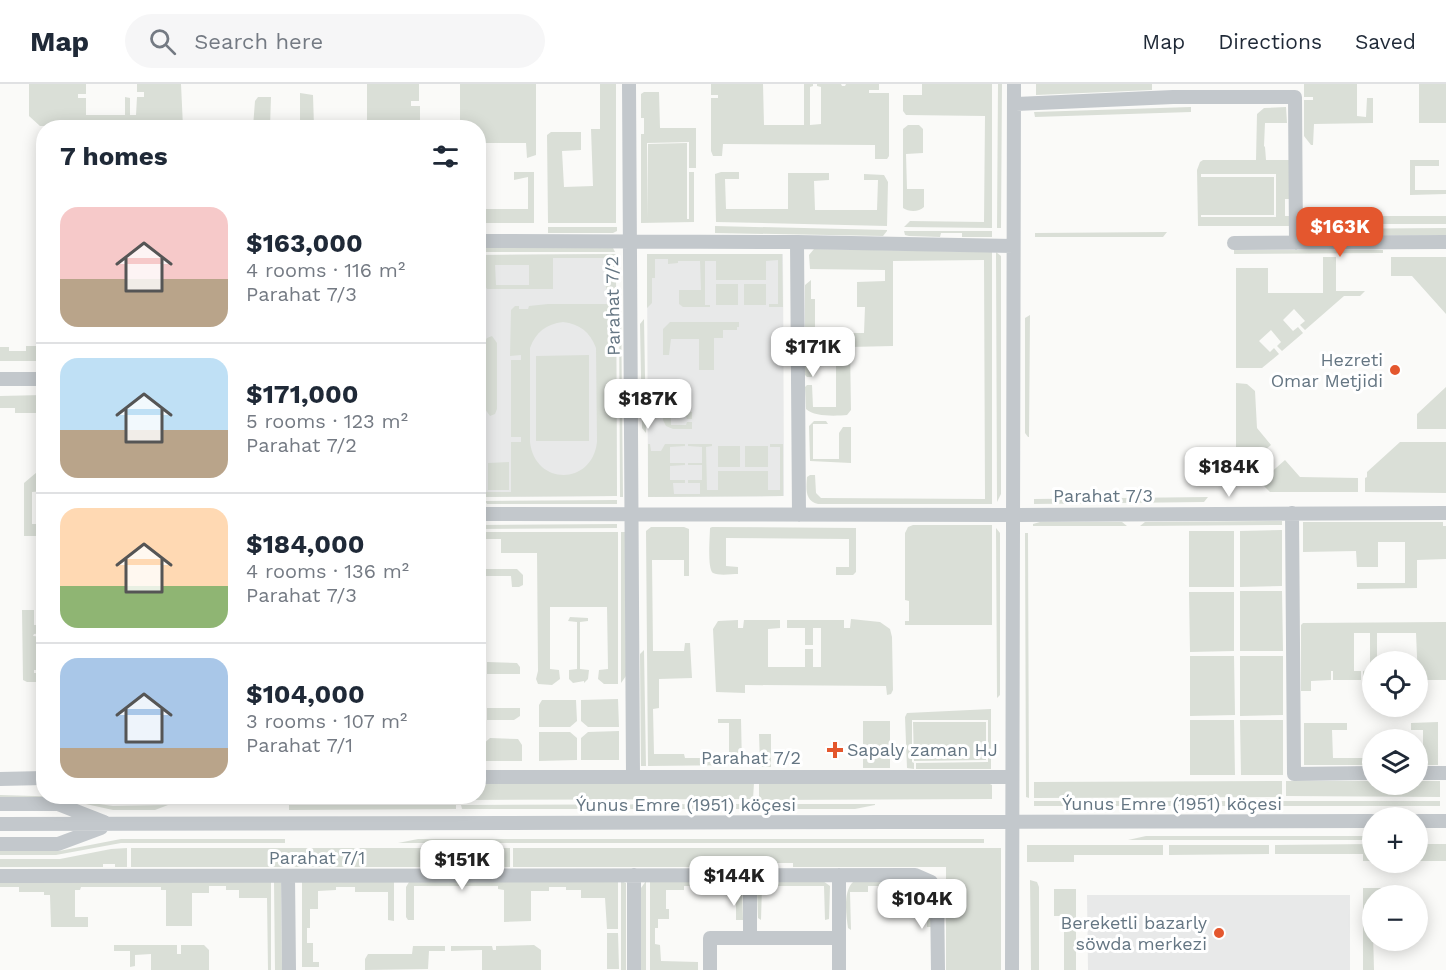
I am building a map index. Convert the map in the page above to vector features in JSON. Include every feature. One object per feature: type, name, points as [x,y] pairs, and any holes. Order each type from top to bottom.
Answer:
[{"type":"street","name":"Parahat 7/2","points":[[629,84],[633,776]]},
{"type":"street","points":[[1012,970],[1014,84]]},
{"type":"street","points":[[1014,104],[1173,91],[1295,97],[1296,243]]},
{"type":"street","name":"Parahat 7/2","points":[[486,241],[797,242],[1013,246]]},
{"type":"street","points":[[797,242],[799,515]]},
{"type":"street","points":[[1234,243],[1446,242]]},
{"type":"street","points":[[0,379],[36,379]]},
{"type":"street","points":[[1292,513],[1294,774],[1362,773]]},
{"type":"street","name":"Parahat 7/3","points":[[1013,514],[1446,513]]},
{"type":"street","points":[[486,514],[1013,514]]},
{"type":"street","points":[[1428,773],[1446,773]]},
{"type":"street","name":"Parahat 7/2","points":[[486,777],[1012,777]]},
{"type":"street","points":[[0,778],[36,778]]},
{"type":"street","points":[[0,804],[58,804],[112,825]]},
{"type":"street","points":[[1428,821],[1446,821]]},
{"type":"street","name":"Ýunus Emre (1951) köçesi","points":[[0,824],[1362,822]]},
{"type":"street","points":[[0,844],[58,844],[112,825]]},
{"type":"street","name":"Parahat 7/1","points":[[0,876],[910,874],[931,882],[936,890],[938,970]]},
{"type":"street","points":[[634,875],[634,970]]},
{"type":"street","points":[[750,875],[750,938]]},
{"type":"street","points":[[839,875],[839,970]]},
{"type":"street","points":[[288,876],[289,970]]},
{"type":"street","points":[[710,970],[710,938],[839,938]]},
{"type":"shaded area","points":[[29,84],[86,84],[86,94],[78,94],[78,98],[86,98],[86,115],[125,115],[125,97],[130,98],[130,115],[136,115],[137,97],[144,97],[144,92],[137,92],[137,84],[181,84],[183,120],[36,120],[36,122],[29,116]]},
{"type":"shaded area","points":[[367,84],[419,84],[419,101],[411,101],[411,106],[420,106],[420,120],[367,120]]},
{"type":"shaded area","points":[[460,84],[536,84],[536,155],[527,158],[526,143],[486,143],[486,120],[460,120]]},
{"type":"shaded area","points":[[600,84],[616,84],[616,223],[548,223],[547,135],[551,132],[581,132],[581,150],[562,151],[564,187],[593,186],[591,129],[600,129]]},
{"type":"shaded area","points":[[711,84],[763,84],[764,125],[804,125],[804,84],[813,84],[810,87],[810,125],[821,124],[821,87],[817,84],[845,86],[846,84],[879,84],[879,90],[869,90],[869,93],[889,93],[889,156],[887,159],[875,159],[875,145],[723,144],[722,156],[713,156],[711,151],[711,98],[718,98],[718,95],[711,95]]},
{"type":"shaded area","points":[[922,84],[992,84],[992,228],[904,227],[910,221],[984,222],[985,116],[906,115],[903,111],[903,95],[922,95]]},
{"type":"shaded area","points":[[998,84],[1002,84],[1001,228],[997,228]]},
{"type":"shaded area","points":[[1036,84],[1152,84],[1152,90],[1036,95]]},
{"type":"shaded area","points":[[1304,84],[1357,84],[1357,116],[1366,117],[1367,98],[1373,98],[1373,123],[1314,124],[1313,145],[1311,145],[1304,136],[1304,100],[1313,100],[1313,97],[1304,97]]},
{"type":"shaded area","points":[[1419,84],[1446,84],[1446,123],[1419,123]]},
{"type":"shaded area","points":[[659,92],[660,128],[696,128],[696,168],[689,168],[689,142],[647,143],[647,219],[648,144],[687,143],[687,219],[689,219],[689,172],[694,172],[694,222],[641,223],[641,134],[644,134],[644,118],[641,118],[641,94]]},
{"type":"shaded area","points":[[300,93],[313,95],[314,120],[300,120]]},
{"type":"shaded area","points":[[258,97],[271,97],[270,120],[254,120],[255,101]]},
{"type":"shaded area","points":[[1191,107],[1191,112],[1035,117],[1034,112]]},
{"type":"shaded area","points":[[1286,107],[1287,123],[1265,123],[1264,146],[1266,160],[1289,160],[1289,199],[1285,199],[1285,216],[1289,216],[1289,226],[1198,226],[1197,170],[1200,162],[1203,160],[1256,160],[1257,114],[1264,108]],"holes":[[[1201,174],[1276,174],[1276,217],[1201,217],[1201,215],[1274,215],[1274,177],[1201,177]]]},
{"type":"shaded area","points":[[908,125],[919,125],[923,129],[923,153],[906,154],[907,189],[924,189],[924,207],[914,211],[903,208],[903,129]]},
{"type":"shaded area","points":[[1410,160],[1439,160],[1439,166],[1415,166],[1415,190],[1446,190],[1446,194],[1410,195]]},
{"type":"shaded area","points":[[514,172],[534,172],[534,223],[486,223],[486,209],[528,209],[528,177],[514,180]]},
{"type":"shaded area","points":[[739,172],[739,179],[725,179],[726,209],[788,209],[788,173],[829,173],[829,180],[814,181],[815,210],[877,210],[878,180],[864,180],[864,174],[884,175],[888,182],[887,226],[716,222],[715,174]]},
{"type":"shaded area","points":[[1367,216],[1446,216],[1446,224],[1367,224]]},
{"type":"shaded area","points":[[715,226],[887,231],[883,236],[715,233]]},
{"type":"shaded area","points":[[548,227],[617,227],[617,231],[613,233],[548,233]]},
{"type":"shaded area","points":[[1446,228],[1446,235],[1320,236],[1307,229]]},
{"type":"shaded area","points":[[904,231],[992,231],[992,237],[962,237],[962,233],[941,233],[940,237],[909,236],[905,235]]},
{"type":"shaded area","points":[[1167,232],[1163,237],[1035,237],[1035,233]]},
{"type":"shaded area","points":[[486,248],[613,248],[615,252],[486,252]]},
{"type":"shaded area","points":[[814,249],[992,252],[992,504],[818,504],[811,500],[807,490],[807,477],[810,475],[815,475],[816,493],[821,498],[985,499],[984,260],[893,261],[893,346],[850,347],[851,410],[847,415],[825,415],[806,409],[805,387],[812,385],[813,407],[836,407],[836,345],[812,345],[812,377],[807,377],[805,375],[805,285],[811,280],[811,299],[815,299],[815,333],[864,333],[865,307],[857,307],[857,282],[885,281],[885,270],[810,269],[809,255]]},
{"type":"shaded area","points":[[1234,250],[1383,250],[1383,253],[1234,254]]},
{"type":"shaded area","points":[[996,252],[1001,256],[1001,494],[997,502]]},
{"type":"shaded area","points":[[616,254],[617,496],[486,497],[486,255]]},
{"type":"shaded area","points":[[616,254],[616,289],[606,289],[605,258],[553,258],[553,289],[487,289],[486,255]],"holes":[[[495,265],[529,265],[529,285],[496,285]]]},
{"type":"shaded area","points":[[647,254],[783,254],[784,496],[648,497]]},
{"type":"shaded area","points":[[647,254],[782,254],[783,307],[769,307],[769,304],[778,304],[778,260],[766,261],[766,280],[716,280],[716,261],[705,261],[705,305],[710,305],[710,307],[683,307],[679,304],[679,290],[701,290],[700,261],[678,261],[678,263],[668,264],[668,259],[655,259],[652,303],[647,308]]},
{"type":"shaded area","points":[[1323,257],[1336,257],[1336,291],[1365,291],[1360,296],[1344,296],[1305,330],[1300,325],[1305,321],[1294,309],[1283,320],[1293,331],[1298,327],[1303,333],[1282,351],[1277,346],[1281,342],[1271,330],[1259,341],[1270,352],[1274,348],[1279,354],[1262,368],[1236,368],[1236,268],[1268,268],[1268,293],[1323,293]]},
{"type":"shaded area","points":[[1391,257],[1446,257],[1446,314],[1412,276],[1391,276]]},
{"type":"shaded area","points":[[716,284],[738,284],[738,305],[716,305]]},
{"type":"shaded area","points":[[744,284],[766,284],[766,305],[744,305]]},
{"type":"shaded area","points":[[619,303],[621,306],[623,497],[620,497]]},
{"type":"shaded area","points":[[616,304],[617,496],[486,497],[486,492],[511,492],[511,442],[521,442],[521,437],[511,437],[511,360],[521,360],[521,355],[510,356],[511,310],[515,306],[519,306],[519,309],[528,309],[529,306]],"holes":[[[557,323],[569,323],[584,330],[591,337],[596,348],[597,442],[593,456],[585,467],[575,473],[564,475],[552,473],[542,467],[534,456],[530,442],[530,348],[535,337],[547,327]]]},
{"type":"shaded area","points":[[1030,315],[1028,437],[1025,433],[1025,318]]},
{"type":"shaded area","points":[[644,319],[646,433],[642,428],[640,324]]},
{"type":"shaded area","points":[[670,322],[739,322],[739,327],[737,330],[723,330],[723,338],[714,338],[714,370],[699,370],[699,339],[671,339],[669,355],[663,355],[663,329]]},
{"type":"shaded area","points":[[492,336],[497,343],[497,409],[495,414],[490,416],[486,410],[487,338]]},
{"type":"shaded area","points":[[26,346],[36,346],[36,361],[0,361],[0,347],[9,347],[9,351],[26,351]]},
{"type":"shaded area","points":[[589,355],[589,441],[536,441],[536,356]]},
{"type":"shaded area","points":[[1236,383],[1247,384],[1255,391],[1257,428],[1271,445],[1246,466],[1236,454]]},
{"type":"shaded area","points":[[1446,387],[1446,429],[1417,429],[1417,414]]},
{"type":"shaded area","points":[[36,395],[36,413],[15,413],[15,408],[0,408],[0,396]]},
{"type":"shaded area","points":[[663,396],[669,396],[672,412],[692,412],[692,419],[687,419],[686,416],[671,416],[671,425],[686,425],[687,422],[692,422],[692,429],[673,429],[666,426],[663,420]]},
{"type":"shaded area","points":[[814,421],[826,421],[828,424],[813,424],[813,459],[839,459],[839,433],[843,427],[851,427],[851,463],[810,461],[809,426]]},
{"type":"shaded area","points":[[1400,442],[1446,442],[1446,493],[1365,492],[1367,472]]},
{"type":"shaded area","points":[[648,444],[650,444],[651,451],[661,451],[665,444],[685,444],[685,446],[670,447],[670,463],[685,463],[685,465],[670,466],[670,480],[685,480],[685,483],[673,483],[674,494],[700,494],[700,483],[688,483],[688,480],[702,480],[702,465],[688,465],[688,463],[702,463],[702,447],[688,446],[688,444],[712,444],[706,447],[707,490],[718,490],[718,471],[768,471],[768,490],[780,490],[780,447],[770,447],[770,444],[783,444],[783,496],[648,497]]},
{"type":"shaded area","points":[[718,446],[740,446],[740,467],[718,467]]},
{"type":"shaded area","points":[[745,446],[768,446],[768,467],[745,467]]},
{"type":"shaded area","points":[[1285,460],[1300,477],[1358,478],[1358,492],[1270,492],[1260,482]]},
{"type":"shaded area","points":[[509,462],[509,490],[488,490],[488,463]]},
{"type":"shaded area","points":[[36,473],[36,492],[32,492],[32,524],[36,524],[36,536],[24,536],[24,483]]},
{"type":"shaded area","points":[[1208,497],[1204,502],[1034,504],[1034,499]]},
{"type":"shaded area","points":[[617,500],[617,504],[487,504],[486,501]]},
{"type":"shaded area","points":[[1282,521],[1282,525],[1140,526],[1145,522]]},
{"type":"shaded area","points":[[1040,522],[1122,522],[1127,526],[1033,526]]},
{"type":"shaded area","points":[[1303,522],[1443,522],[1443,526],[1446,526],[1446,559],[1417,560],[1417,588],[1357,589],[1357,583],[1405,583],[1405,542],[1378,542],[1378,567],[1357,567],[1356,551],[1303,552]]},
{"type":"shaded area","points":[[617,524],[617,528],[486,529],[486,525]]},
{"type":"shaded area","points":[[913,525],[992,525],[992,625],[905,625],[905,621],[909,621],[909,601],[905,600],[905,533],[908,527]]},
{"type":"shaded area","points":[[651,527],[689,529],[689,576],[684,576],[684,560],[652,560],[653,651],[684,651],[685,643],[690,643],[692,678],[659,679],[659,708],[653,709],[654,754],[684,754],[685,758],[729,758],[729,723],[718,723],[718,719],[741,719],[742,765],[648,766],[646,531]]},
{"type":"shaded area","points":[[710,528],[856,528],[856,572],[853,575],[836,575],[836,567],[849,567],[849,539],[726,538],[726,566],[738,567],[738,574],[716,574],[711,570],[709,559]]},
{"type":"shaded area","points":[[996,528],[1000,533],[1000,695],[997,698]]},
{"type":"shaded area","points":[[1282,530],[1282,586],[1240,587],[1240,531]]},
{"type":"shaded area","points":[[1189,531],[1234,531],[1234,587],[1189,587]]},
{"type":"shaded area","points":[[486,532],[618,532],[618,684],[604,684],[598,679],[599,670],[608,669],[607,607],[550,607],[550,669],[559,670],[560,679],[552,685],[538,684],[536,679],[538,671],[537,553],[501,553],[501,539],[486,539]]},
{"type":"shaded area","points":[[621,532],[625,532],[626,676],[621,683]]},
{"type":"shaded area","points":[[1025,533],[1028,533],[1029,798],[1026,797]]},
{"type":"shaded area","points":[[486,569],[517,569],[523,575],[523,585],[512,587],[511,576],[486,576]]},
{"type":"shaded area","points":[[1240,591],[1282,591],[1283,651],[1240,651]]},
{"type":"shaded area","points":[[1189,592],[1234,592],[1234,651],[1190,652]]},
{"type":"shaded area","points":[[22,610],[34,610],[36,682],[23,680]]},
{"type":"shaded area","points":[[570,617],[588,618],[588,621],[580,622],[580,669],[589,670],[588,679],[584,683],[584,681],[573,683],[569,679],[569,670],[577,669],[577,622],[568,621]]},
{"type":"shaded area","points":[[851,619],[880,622],[890,629],[893,690],[891,694],[887,695],[886,686],[745,685],[745,693],[716,692],[713,629],[718,621],[738,620],[738,628],[743,628],[744,620],[780,620],[780,628],[768,629],[768,667],[805,667],[805,649],[813,649],[813,667],[821,667],[821,628],[813,628],[813,645],[805,645],[805,628],[787,628],[787,620],[844,620],[844,628],[850,628]]},
{"type":"shaded area","points":[[1446,622],[1446,680],[1428,680],[1428,651],[1417,651],[1416,633],[1377,633],[1377,651],[1370,651],[1370,633],[1354,633],[1354,671],[1361,671],[1361,680],[1333,680],[1333,671],[1331,671],[1331,680],[1311,681],[1311,691],[1301,691],[1301,625],[1303,623]]},
{"type":"shaded area","points":[[644,650],[646,766],[641,766],[640,654]]},
{"type":"shaded area","points":[[1190,656],[1234,656],[1235,715],[1190,716]]},
{"type":"shaded area","points":[[1240,656],[1283,656],[1283,715],[1240,716]]},
{"type":"shaded area","points":[[487,662],[517,663],[520,667],[520,674],[487,674]]},
{"type":"shaded area","points":[[618,699],[619,727],[588,727],[581,721],[581,700]]},
{"type":"shaded area","points":[[542,700],[576,700],[577,721],[570,727],[539,727],[539,705]]},
{"type":"shaded area","points":[[487,708],[520,708],[520,716],[514,720],[487,720]]},
{"type":"shaded area","points":[[991,709],[991,769],[916,769],[916,763],[988,762],[988,720],[912,720],[914,769],[907,768],[905,717],[907,713]]},
{"type":"shaded area","points":[[1190,720],[1234,720],[1235,775],[1190,775]]},
{"type":"shaded area","points":[[1240,720],[1283,720],[1283,775],[1241,775]]},
{"type":"shaded area","points":[[863,721],[890,721],[890,768],[863,768]]},
{"type":"shaded area","points":[[913,722],[986,722],[986,760],[914,761]]},
{"type":"shaded area","points":[[1438,722],[1438,765],[1428,765],[1428,729],[1411,729],[1411,723]]},
{"type":"shaded area","points":[[1304,723],[1347,723],[1347,730],[1332,730],[1333,758],[1362,758],[1362,765],[1304,765]]},
{"type":"shaded area","points":[[619,731],[619,760],[581,760],[581,738],[588,732]]},
{"type":"shaded area","points":[[539,732],[570,732],[577,738],[577,760],[539,761]]},
{"type":"shaded area","points":[[759,734],[771,734],[771,767],[762,767],[760,764]]},
{"type":"shaded area","points":[[490,738],[518,739],[522,745],[522,761],[486,761],[486,742]]},
{"type":"shaded area","points":[[1282,781],[1282,797],[1034,798],[1034,782]]},
{"type":"shaded area","points":[[1286,781],[1362,781],[1362,795],[1428,795],[1428,781],[1440,781],[1440,797],[1286,796]]},
{"type":"shaded area","points":[[486,783],[754,783],[753,799],[486,800]]},
{"type":"shaded area","points":[[759,783],[988,783],[992,785],[992,799],[759,800]]},
{"type":"shaded area","points":[[0,795],[36,796],[36,799],[0,798]]},
{"type":"shaded area","points":[[1034,801],[1440,801],[1440,806],[1034,806]]},
{"type":"shaded area","points":[[86,804],[168,805],[155,810],[113,810]]},
{"type":"shaded area","points":[[754,804],[754,809],[462,809],[461,805]]},
{"type":"shaded area","points":[[759,804],[875,805],[855,809],[759,809]]},
{"type":"shaded area","points":[[289,805],[456,805],[456,809],[289,810]]},
{"type":"shaded area","points":[[1146,836],[1362,836],[1362,840],[1128,840]]},
{"type":"shaded area","points":[[121,839],[285,839],[285,843],[121,843],[56,855],[0,855],[0,851],[59,851]]},
{"type":"shaded area","points":[[418,839],[984,839],[984,843],[398,843]]},
{"type":"shaded area","points":[[1362,844],[1362,854],[1275,854],[1275,845]]},
{"type":"shaded area","points":[[1428,844],[1446,844],[1446,861],[1428,861]]},
{"type":"shaded area","points":[[1027,845],[1163,845],[1163,855],[1074,855],[1074,862],[1027,862]]},
{"type":"shaded area","points":[[1169,845],[1269,845],[1269,854],[1169,855]]},
{"type":"shaded area","points":[[127,848],[127,867],[103,864],[103,867],[0,867],[0,859],[60,859]]},
{"type":"shaded area","points":[[131,848],[510,848],[510,867],[131,867]]},
{"type":"shaded area","points":[[513,848],[1001,848],[1001,970],[946,970],[946,867],[793,867],[793,863],[773,863],[773,867],[513,867]]},
{"type":"shaded area","points":[[1030,880],[1037,882],[1039,887],[1039,970],[1031,970]]},
{"type":"shaded area","points":[[271,881],[271,970],[268,970],[267,898],[239,898],[239,890],[226,890],[226,886],[209,886],[209,893],[192,893],[192,926],[166,926],[166,890],[161,890],[161,887],[81,887],[80,890],[75,890],[75,917],[88,917],[88,927],[51,927],[50,895],[44,895],[44,892],[19,892],[19,887],[0,887],[0,882]]},
{"type":"shaded area","points":[[274,881],[281,881],[282,970],[275,970]]},
{"type":"shaded area","points":[[302,881],[394,881],[394,921],[388,920],[388,892],[355,892],[355,887],[336,887],[336,890],[318,891],[318,909],[310,909],[307,943],[313,943],[313,962],[319,962],[319,967],[302,967]]},
{"type":"shaded area","points":[[618,881],[618,929],[607,929],[605,898],[581,898],[581,890],[566,890],[566,887],[549,887],[549,891],[531,891],[531,921],[504,922],[504,890],[498,889],[498,886],[414,886],[414,920],[408,920],[406,917],[406,887],[409,882]]},
{"type":"shaded area","points":[[621,881],[626,883],[626,970],[621,970]]},
{"type":"shaded area","points":[[646,881],[646,970],[641,970],[641,888]]},
{"type":"shaded area","points":[[650,881],[737,882],[742,885],[743,920],[736,920],[736,892],[703,892],[703,886],[684,886],[684,890],[666,890],[666,909],[669,909],[669,919],[658,919],[658,928],[655,928],[655,944],[660,945],[661,961],[698,962],[698,970],[650,970]]},
{"type":"shaded area","points":[[823,881],[830,886],[829,919],[825,920],[824,886],[762,886],[761,920],[758,918],[757,889],[761,882]]},
{"type":"shaded area","points":[[916,881],[923,885],[930,894],[932,927],[927,927],[923,898],[894,898],[894,886],[868,886],[868,892],[850,892],[851,930],[848,928],[846,897],[853,882]]},
{"type":"shaded area","points":[[1054,889],[1076,889],[1076,970],[1064,970],[1064,916],[1054,916]]},
{"type":"shaded area","name":"Bereketli bazarly söwda merkezi","points":[[1087,895],[1350,895],[1350,970],[1088,970]]},
{"type":"shaded area","points":[[607,933],[618,933],[619,969],[607,969]]},
{"type":"shaded area","points":[[114,945],[177,945],[177,954],[181,954],[181,945],[204,945],[209,950],[209,970],[151,970],[151,954],[135,955],[135,966],[130,967],[130,951],[114,951]]},
{"type":"shaded area","points":[[534,945],[541,950],[541,970],[482,970],[482,950],[451,951],[451,946],[492,946],[493,950],[496,950],[496,946]]},
{"type":"shaded area","points":[[413,946],[445,946],[445,951],[429,951],[428,969],[365,970],[365,959],[368,954],[412,954]]},
{"type":"shaded area","points":[[1363,951],[1373,951],[1374,970],[1363,970]]},
{"type":"place","name":"Hezreti Omar Metjidi","points":[[1395,370]]},
{"type":"place","name":"Sapaly zaman HJ","points":[[835,750]]},
{"type":"place","name":"Bereketli bazarly söwda merkezi","points":[[1219,933]]}]
